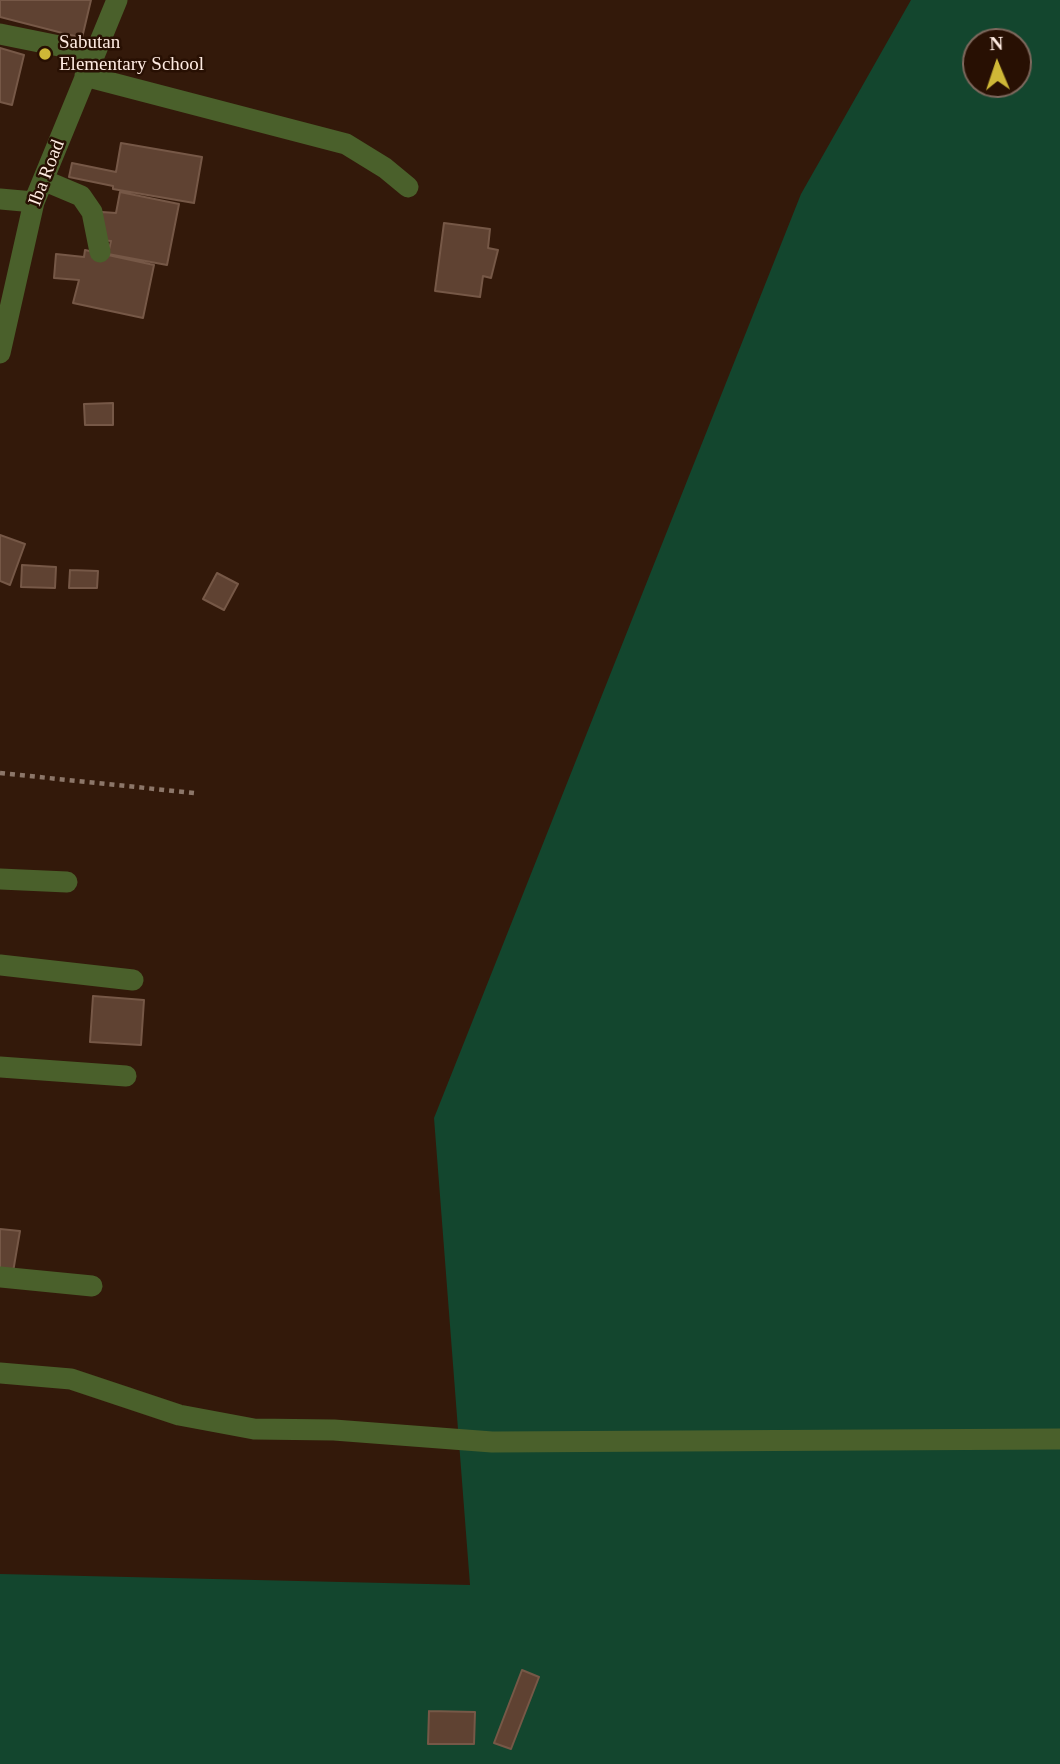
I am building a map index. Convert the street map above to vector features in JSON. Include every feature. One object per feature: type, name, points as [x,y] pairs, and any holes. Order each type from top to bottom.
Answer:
[{"type":"street","name":"Iba Road","points":[[0,353],[34,202],[117,0]]},
{"type":"street","points":[[0,34],[94,53]]},
{"type":"street","points":[[85,76],[346,144],[385,168],[408,187]]},
{"type":"street","points":[[43,180],[81,196],[92,212],[100,252]]},
{"type":"street","points":[[0,199],[34,202]]},
{"type":"street","points":[[0,879],[67,882]]},
{"type":"street","points":[[0,965],[132,979]]},
{"type":"street","points":[[0,1067],[126,1076]]},
{"type":"street","points":[[0,1277],[92,1286]]},
{"type":"street","points":[[0,1373],[71,1379],[178,1415],[254,1429],[334,1430],[492,1442],[1060,1439]]},
{"type":"path","points":[[0,773],[194,793]]},
{"type":"green space","points":[[911,0],[1060,0],[1060,1764],[0,1764],[0,1574],[470,1585],[434,1118],[801,194]]},
{"type":"building","points":[[0,0],[91,0],[82,38],[0,17]]},
{"type":"building","points":[[0,48],[24,55],[12,105],[0,102]]},
{"type":"building","points":[[121,143],[202,157],[194,203],[113,189],[113,186],[69,177],[72,163],[116,172]]},
{"type":"building","points":[[120,192],[179,204],[167,265],[108,254],[111,241],[99,240],[102,212],[116,213]]},
{"type":"building","points":[[444,223],[490,229],[488,248],[498,250],[491,278],[483,276],[480,297],[435,291]]},
{"type":"building","points":[[85,250],[154,265],[143,318],[73,303],[79,280],[54,278],[56,254],[84,257]]},
{"type":"building","points":[[113,403],[113,425],[85,425],[84,404]]},
{"type":"building","points":[[0,535],[25,544],[10,585],[0,581]]},
{"type":"building","points":[[22,565],[56,567],[55,588],[21,587]]},
{"type":"building","points":[[70,570],[98,571],[97,588],[69,588]]},
{"type":"building","points":[[217,573],[238,584],[224,610],[203,599]]},
{"type":"building","points":[[93,996],[144,1000],[141,1045],[90,1042]]},
{"type":"building","points":[[0,1229],[20,1231],[13,1272],[0,1269]]},
{"type":"building","points":[[522,1670],[539,1677],[511,1749],[494,1743]]},
{"type":"building","points":[[429,1711],[475,1712],[474,1744],[428,1744]]},
{"type":"place","name":"Sabutan Elementary School","points":[[45,54]]}]
